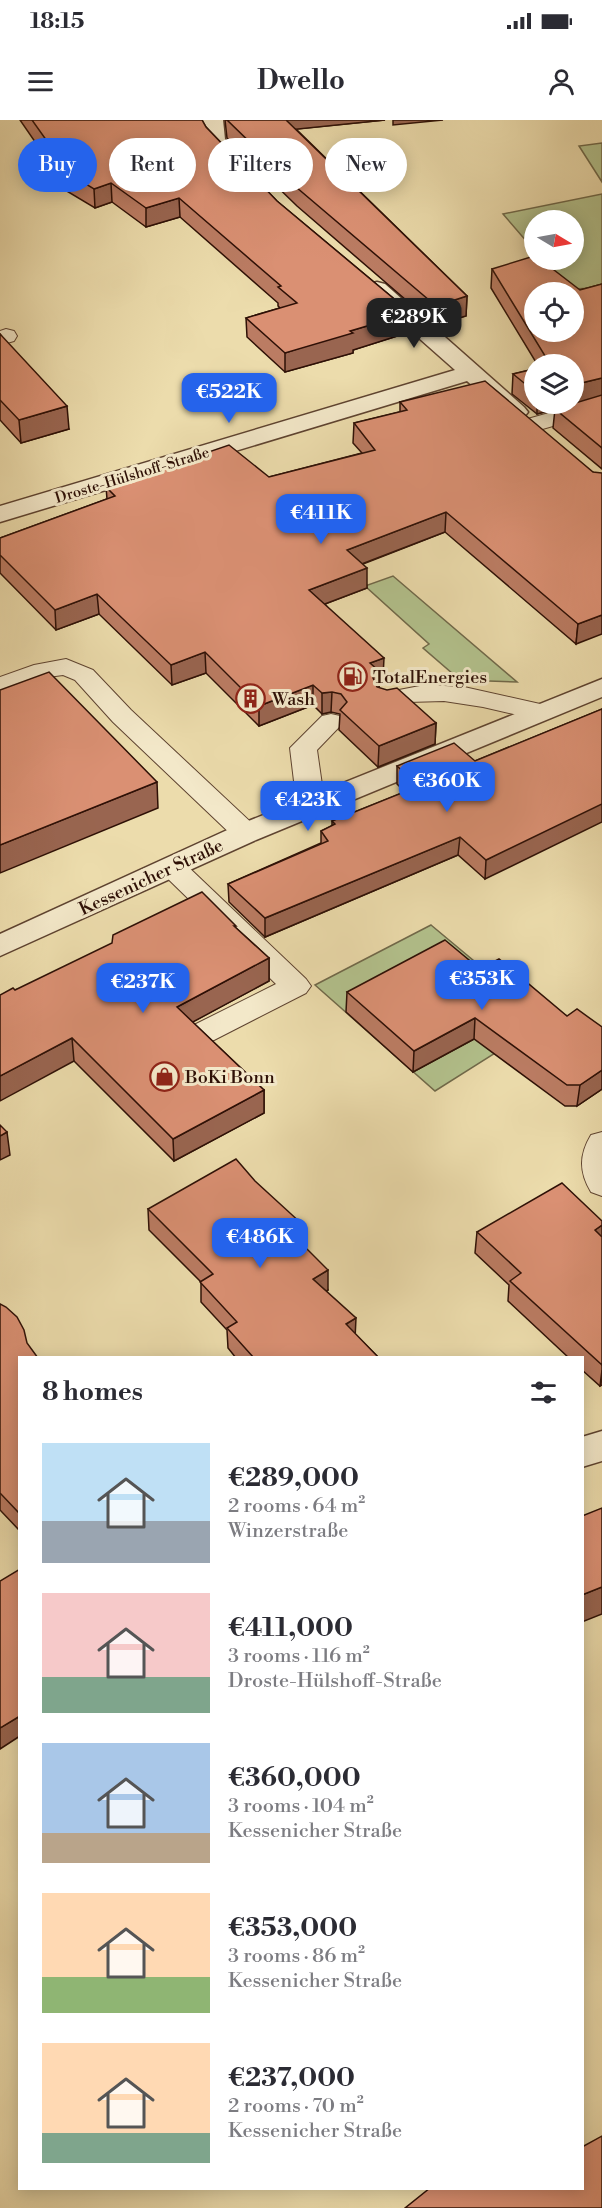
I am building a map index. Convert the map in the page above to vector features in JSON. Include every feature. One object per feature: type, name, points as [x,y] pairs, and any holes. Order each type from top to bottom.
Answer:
[{"type":"street","points":[[213,120],[215,138]]},
{"type":"street","points":[[360,275],[406,313],[470,373],[541,432]]},
{"type":"street","name":"Droste-Hülshoff-Straße","points":[[0,514],[470,373]]},
{"type":"street","name":"Kessenicher Straße","points":[[0,946],[246,833],[602,687]]},
{"type":"street","points":[[584,1451],[602,1446]]},
{"type":"lane","points":[[541,432],[602,405]]},
{"type":"lane","points":[[0,686],[54,668],[66,667],[84,675],[122,716],[246,833]]},
{"type":"lane","points":[[387,700],[406,693],[457,694],[540,712]]},
{"type":"lane","points":[[311,806],[303,748],[331,722]]},
{"type":"lane","points":[[172,867],[296,986],[203,1034]]},
{"type":"lane","points":[[602,1143],[597,1155],[597,1170],[602,1184]]},
{"type":"green space","points":[[602,143],[602,182],[579,146]]},
{"type":"green space","points":[[602,194],[602,288],[584,289],[584,282],[562,282],[551,270],[584,270],[584,210],[524,210],[524,238],[503,214]]},
{"type":"green space","points":[[393,576],[517,682],[460,680],[423,648],[429,644],[365,586]]},
{"type":"green space","points":[[431,925],[546,1021],[435,1091],[315,985]]},
{"type":"building","points":[[32,120],[202,120],[217,138],[208,138],[208,192],[268,192],[411,313],[285,353],[246,318],[297,303],[278,287],[281,286],[179,198],[146,208],[124,192],[196,192],[196,138],[109,138],[109,184],[97,188],[97,138],[45,138]]},
{"type":"building","points":[[227,120],[286,120],[305,138],[246,138]]},
{"type":"building","points":[[313,146],[325,158],[325,192],[360,192],[467,296],[436,306],[302,192],[313,192]]},
{"type":"building","points":[[524,259],[524,270],[554,270],[570,282],[524,282],[524,321],[492,269]]},
{"type":"building","points":[[602,284],[602,378],[584,382],[584,354],[544,354],[537,342],[584,342],[584,289]]},
{"type":"building","points":[[0,334],[67,406],[19,420],[0,400]]},
{"type":"building","points":[[524,371],[524,383],[513,374]]},
{"type":"building","points":[[485,381],[593,472],[602,473],[602,615],[578,624],[446,512],[347,550],[367,568],[309,590],[384,658],[370,663],[379,671],[373,678],[377,687],[387,690],[397,688],[436,723],[379,746],[340,710],[347,702],[341,694],[322,693],[313,685],[259,706],[205,652],[171,665],[97,594],[55,610],[0,555],[0,538],[115,496],[106,487],[229,445],[269,477],[375,450],[354,423],[407,410],[400,402]]},
{"type":"building","points":[[602,395],[602,448],[561,414],[584,414],[584,400]]},
{"type":"building","points":[[49,672],[157,782],[0,845],[0,690]]},
{"type":"building","points":[[602,709],[602,804],[486,860],[460,837],[265,918],[228,884],[328,841],[321,831],[335,824],[332,821],[419,786],[397,766],[454,743],[475,761]]},
{"type":"building","points":[[202,892],[269,958],[177,1007],[264,1090],[173,1139],[72,1038],[0,1076],[0,995],[112,943],[113,935]]},
{"type":"building","points":[[445,940],[480,969],[499,959],[567,1016],[577,1009],[602,1027],[602,1070],[580,1085],[567,1085],[475,1018],[414,1051],[347,992]]},
{"type":"building","points":[[0,1125],[7,1132],[0,1136]]},
{"type":"building","points":[[236,1159],[255,1181],[302,1224],[289,1231],[328,1270],[313,1279],[356,1318],[346,1324],[377,1356],[252,1356],[227,1328],[237,1322],[200,1282],[213,1274],[148,1209]]},
{"type":"building","points":[[562,1183],[602,1221],[602,1225],[595,1230],[602,1237],[602,1365],[510,1281],[521,1273],[477,1232]]},
{"type":"building","points":[[0,1304],[17,1317],[24,1330],[27,1343],[37,1356],[18,1356],[18,1512],[0,1493]]},
{"type":"building","points":[[602,1508],[602,1587],[584,1594],[584,1515]]},
{"type":"building","points":[[18,1570],[18,1717],[0,1728],[0,1581]]},
{"type":"building","points":[[602,2136],[602,2208],[405,2208],[428,2190],[584,2190],[584,2146]]},
{"type":"place","name":"TotalEnergies","points":[[352,677]]},
{"type":"place","name":"Wash","points":[[251,699]]},
{"type":"place","name":"BoKi Bonn","points":[[164,1077]]}]
